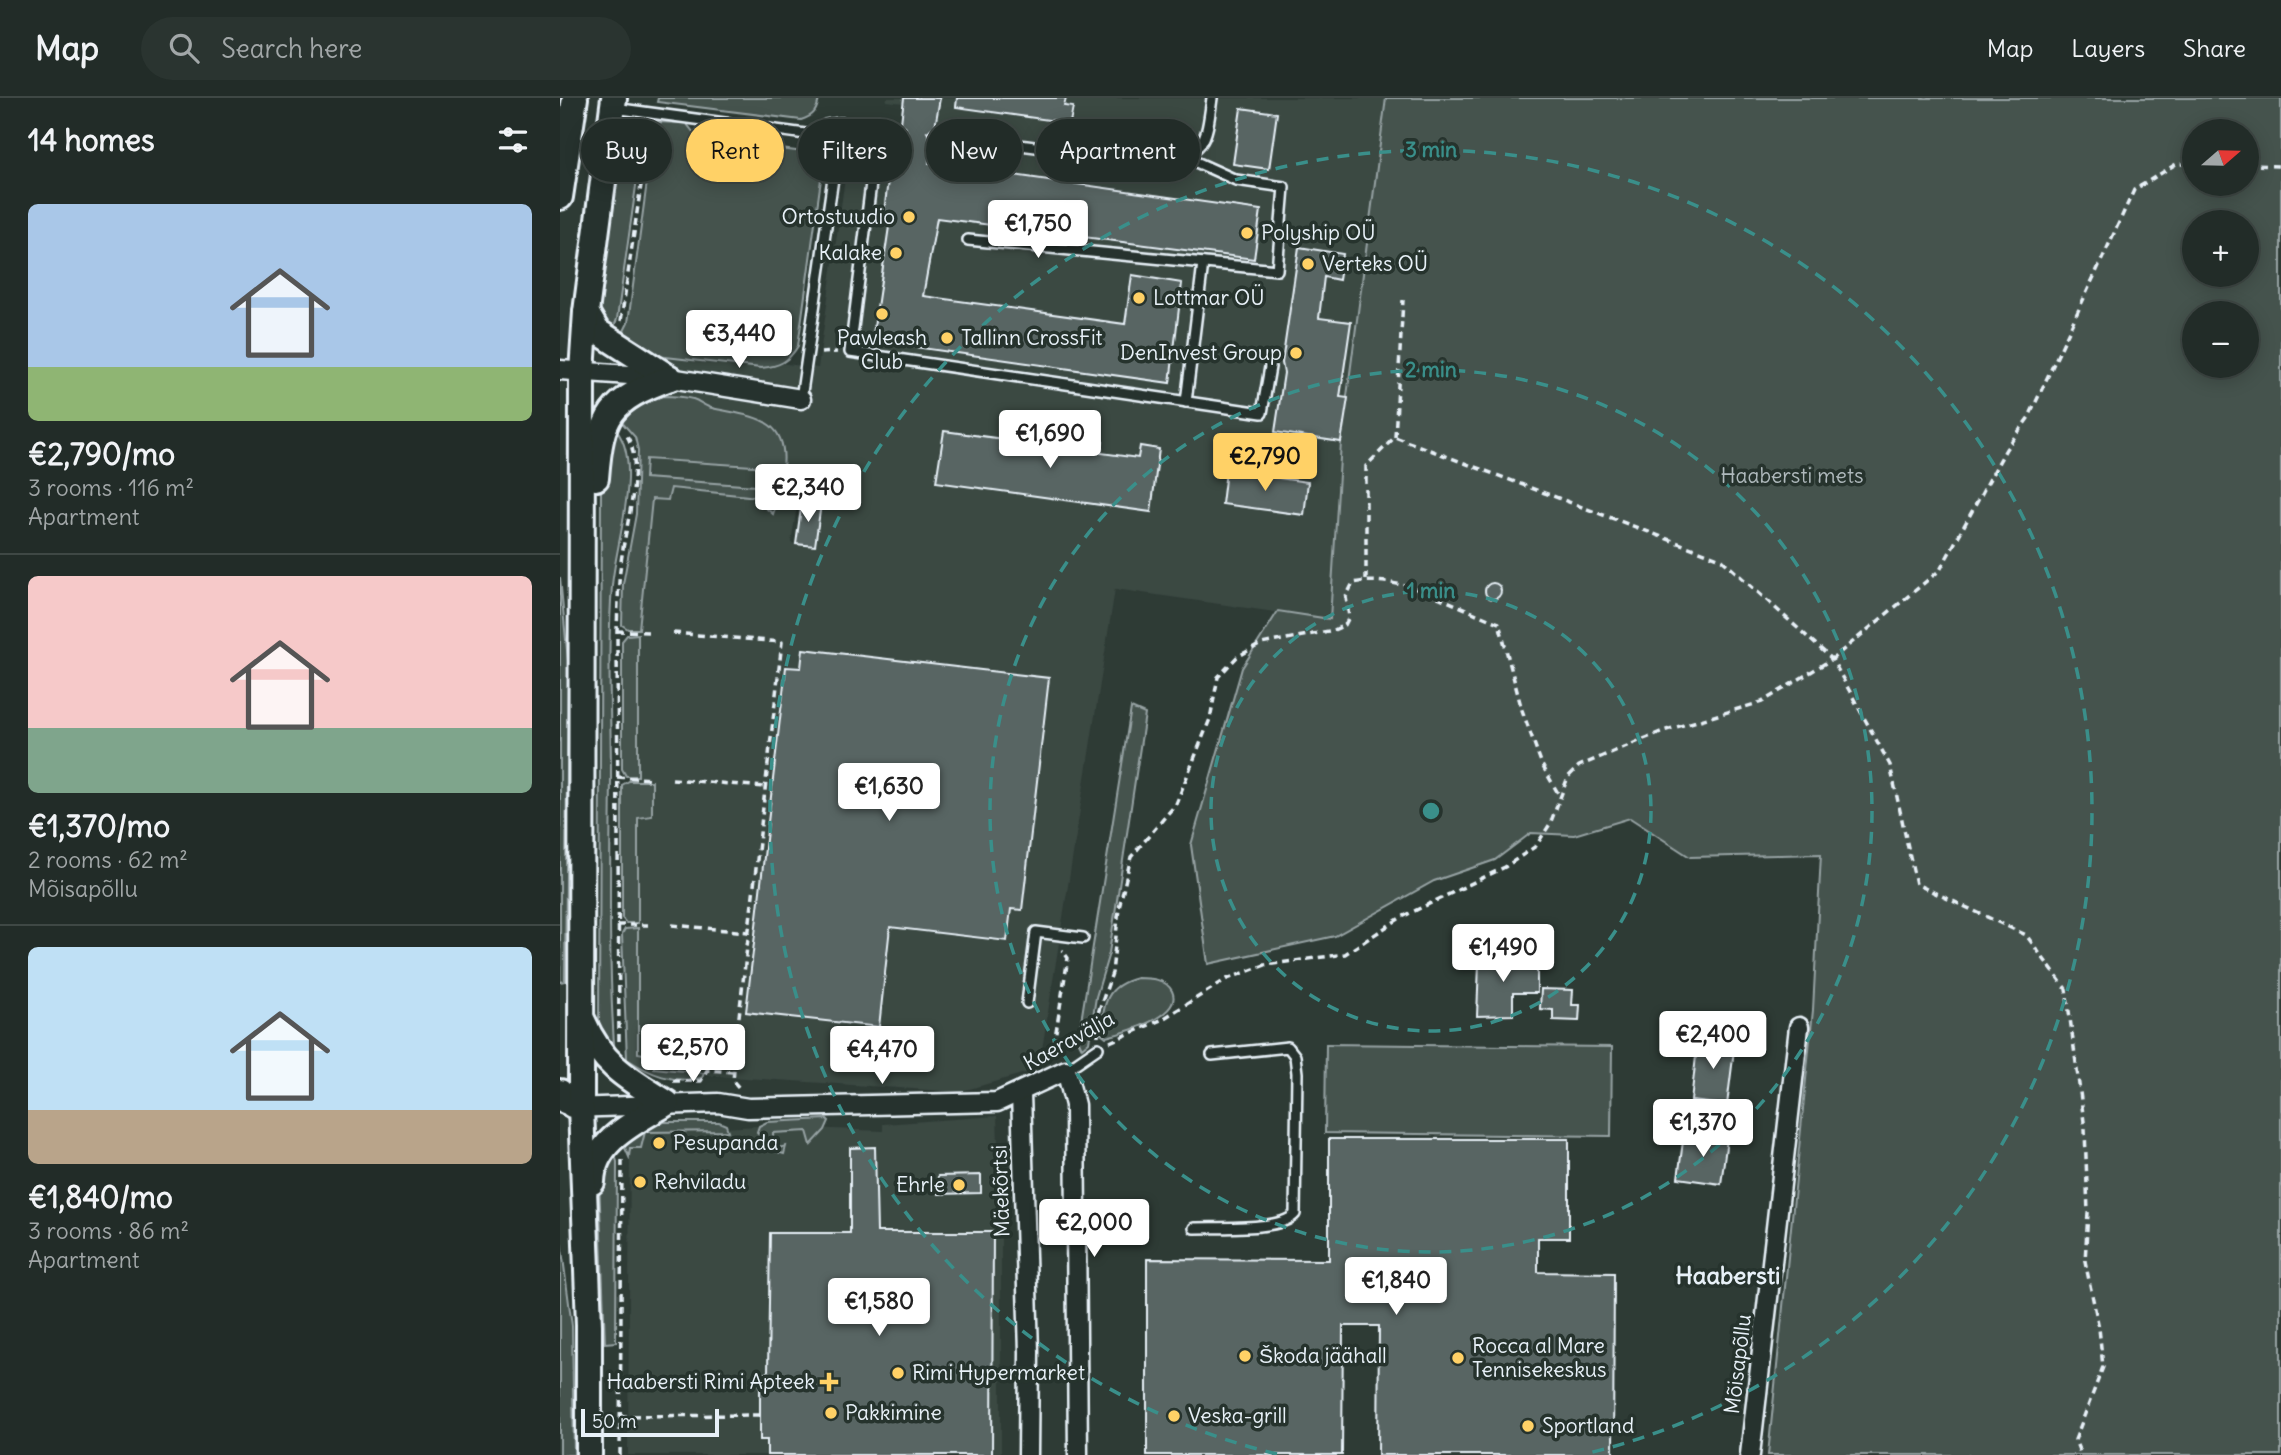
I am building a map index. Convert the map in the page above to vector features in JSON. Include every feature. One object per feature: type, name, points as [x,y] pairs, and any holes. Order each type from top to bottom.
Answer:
[{"type":"main road","points":[[560,197],[575,98]]},
{"type":"main road","points":[[589,1455],[585,1216],[571,1108],[581,1016],[580,518],[571,371],[586,312],[613,103]]},
{"type":"main road","points":[[586,312],[597,331],[670,379]]},
{"type":"main road","points":[[580,518],[595,489],[598,445],[609,417],[631,393],[670,379]]},
{"type":"main road","points":[[581,1016],[600,1055],[616,1070],[667,1092],[602,1150],[592,1167],[592,1200],[585,1216]]},
{"type":"main road","points":[[560,1092],[571,1108]]},
{"type":"street","points":[[571,371],[670,379],[801,399]]},
{"type":"street","name":"Mõisapõllu","points":[[1750,1455],[1799,1027]]},
{"type":"street","points":[[1066,1070],[1075,1105],[1078,1455]]},
{"type":"street","name":"Kaeravälja","points":[[571,1108],[667,1092],[748,1108],[997,1102],[1066,1070]]},
{"type":"street","name":"Mäekõrtsi","points":[[1021,1093],[1029,1352],[1028,1455]]},
{"type":"lane","points":[[1200,147],[1208,127],[1212,98]]},
{"type":"lane","points":[[613,103],[798,133]]},
{"type":"lane","points":[[968,240],[1277,270],[1284,187],[1236,180],[1200,164]]},
{"type":"lane","points":[[801,399],[833,182]]},
{"type":"lane","points":[[871,182],[850,352],[1262,413],[1270,367]]},
{"type":"lane","points":[[1186,402],[1203,263]]},
{"type":"lane","points":[[1027,1003],[1036,932],[1083,938]]},
{"type":"lane","points":[[1194,1228],[1276,1224],[1290,1220],[1295,1214],[1295,1056],[1288,1047],[1212,1055]]},
{"type":"lane","name":"Kaeravälja","points":[[1066,1070],[1098,1048]]},
{"type":"path","points":[[1098,1048],[1098,1013],[1112,972],[1119,908],[1131,857],[1176,804],[1210,719],[1218,677],[1237,657],[1261,644],[1334,630],[1345,625],[1349,617],[1346,597],[1353,583],[1366,580],[1403,584],[1499,623],[1522,710],[1542,765],[1559,795],[1578,766],[1604,754],[1663,731],[1762,702],[1832,659],[1940,570],[2006,449],[2029,417],[2134,190],[2176,164],[2182,164]]},
{"type":"path","points":[[2259,165],[2281,166]]},
{"type":"path","points":[[620,325],[641,182]]},
{"type":"path","points":[[1366,580],[1366,466],[1395,437],[1403,300]]},
{"type":"path","points":[[808,354],[850,352]]},
{"type":"path","points":[[616,1070],[621,1059],[617,925],[617,631],[622,554],[634,450],[631,440],[619,425]]},
{"type":"path","points":[[1395,437],[1721,559],[1832,659],[1890,765],[1916,884],[2026,935],[2066,989],[2085,1129],[2088,1213],[2085,1261],[2099,1328],[2103,1367],[2075,1440],[2081,1455]]},
{"type":"path","points":[[617,631],[652,632]]},
{"type":"path","points":[[673,633],[782,642],[734,1072],[735,1085],[749,1092]]},
{"type":"path","points":[[617,777],[652,779]]},
{"type":"path","points":[[672,779],[765,787]]},
{"type":"path","name":"Kaeravälja","points":[[1098,1048],[1161,1020],[1227,979],[1265,965],[1345,954],[1400,918],[1505,867],[1536,846],[1550,824],[1559,795]]},
{"type":"path","points":[[617,925],[652,925]]},
{"type":"path","points":[[671,925],[748,932]]},
{"type":"path","points":[[1045,1064],[1051,1058],[1056,1040],[1068,958],[1062,950]]},
{"type":"path","points":[[667,1092],[701,1081],[707,1070],[734,1072]]},
{"type":"path","points":[[620,1455],[621,1152]]},
{"type":"path","points":[[620,1416],[760,1415]]},
{"type":"shaded area","points":[[887,98],[1386,98],[1341,442],[1330,620],[1115,589],[1039,1069],[959,1092],[654,1072],[632,1056],[631,615],[647,485],[648,346],[818,368],[844,182],[912,182],[912,119],[902,119],[904,103],[886,101]],"holes":[[[799,494],[823,498],[816,546],[791,543]]]},
{"type":"shaded area","points":[[997,1116],[1001,1222],[1001,1455],[628,1455],[630,1148],[645,1132],[759,1126],[883,1131],[883,1124]]},
{"type":"green space","points":[[658,98],[819,98],[814,112],[809,117],[798,120],[657,102]]},
{"type":"green space","name":"Haabersti mets","points":[[1386,98],[2281,98],[2281,1455],[1768,1455],[1813,1010],[1821,854],[1690,857],[1630,818],[1574,835],[1531,833],[1495,860],[1434,881],[1335,936],[1208,964],[1191,845],[1242,668],[1278,611],[1330,619],[1341,442]]},
{"type":"green space","points":[[672,123],[686,123],[686,182],[784,182],[784,149],[798,151],[798,182],[821,182],[798,346],[791,356],[773,366],[761,368],[657,356],[620,339],[628,323],[647,182],[672,182]]},
{"type":"green space","points":[[617,182],[637,182],[617,319],[612,332],[599,316]]},
{"type":"green space","points":[[661,396],[689,398],[709,407],[764,422],[780,438],[783,468],[646,459],[645,478],[756,486],[771,490],[779,496],[773,514],[766,508],[767,498],[671,488],[668,500],[652,499],[639,629],[628,629],[622,625],[623,584],[636,514],[638,450],[635,437],[617,417],[646,399]]},
{"type":"green space","points":[[613,427],[623,441],[628,480],[612,586],[610,634],[610,953],[615,1058],[599,1027],[601,493],[602,471]]},
{"type":"green space","points":[[560,577],[568,661],[565,981],[560,982]]},
{"type":"green space","points":[[638,634],[638,776],[626,776],[622,769],[622,641],[627,635]]},
{"type":"green space","points":[[1131,708],[1145,714],[1109,953],[1096,997],[1089,1042],[1082,1048],[1078,1040]]},
{"type":"green space","points":[[629,781],[652,781],[652,816],[638,818],[638,923],[626,923],[622,918],[622,785]]},
{"type":"green space","points":[[638,928],[638,1053],[654,1056],[654,1068],[704,1073],[702,1078],[672,1079],[644,1069],[627,1059],[622,934],[625,929]]},
{"type":"green space","points":[[1137,978],[1165,983],[1172,991],[1173,1000],[1169,1008],[1150,1022],[1106,1037],[1101,1033],[1108,997],[1118,986]]},
{"type":"green space","points":[[1326,1044],[1612,1047],[1611,1136],[1325,1133]]},
{"type":"green space","points":[[829,1121],[825,1130],[811,1145],[807,1131],[773,1133],[774,1149],[786,1146],[784,1154],[767,1149],[757,1132],[759,1126],[767,1122]]},
{"type":"green space","points":[[663,1122],[719,1122],[726,1125],[728,1131],[645,1132],[641,1148],[630,1148],[629,1157],[621,1139]]},
{"type":"green space","points":[[613,1148],[617,1162],[616,1342],[605,1343],[599,1179]]},
{"type":"green space","points":[[560,1235],[572,1326],[574,1455],[560,1455]]},
{"type":"building","points":[[904,98],[940,98],[936,119],[926,119],[926,182],[1022,182],[1022,176],[1036,178],[1036,182],[1063,182],[1261,210],[1254,259],[937,218],[923,296],[1125,324],[1132,275],[1182,283],[1170,383],[872,341],[891,213],[884,212],[888,182],[912,182],[912,119],[901,119]]},
{"type":"building","points":[[957,98],[1066,98],[1064,106],[1073,107],[1071,119],[1042,119],[956,107]]},
{"type":"building","points":[[1241,108],[1277,113],[1269,169],[1233,164]]},
{"type":"building","points":[[1299,247],[1343,254],[1339,280],[1324,277],[1319,318],[1351,322],[1340,397],[1348,398],[1341,442],[1275,432]]},
{"type":"building","points":[[944,431],[1078,449],[1080,438],[1103,442],[1101,453],[1138,458],[1140,446],[1159,449],[1151,512],[936,482]]},
{"type":"building","points":[[1226,471],[1308,482],[1304,515],[1222,504]]},
{"type":"building","points":[[802,501],[821,504],[815,546],[796,544]]},
{"type":"building","points":[[1490,583],[1496,583],[1501,591],[1499,597],[1490,599],[1485,594],[1485,588]]},
{"type":"building","points":[[803,649],[1049,678],[1022,910],[1011,909],[1007,941],[890,927],[879,1027],[746,1012],[786,667],[801,668]]},
{"type":"building","points":[[1500,948],[1502,957],[1518,957],[1518,966],[1537,967],[1537,993],[1513,993],[1513,1015],[1477,1016],[1479,963],[1488,963],[1488,959]]},
{"type":"building","points":[[1541,989],[1573,990],[1572,1005],[1580,1005],[1579,1021],[1553,1020],[1553,1010],[1540,1009]]},
{"type":"building","points":[[1698,1038],[1735,1042],[1727,1105],[1691,1101]]},
{"type":"building","points":[[1684,1134],[1727,1139],[1721,1184],[1678,1178]]},
{"type":"building","points":[[1329,1139],[1569,1139],[1569,1238],[1538,1238],[1538,1272],[1614,1273],[1613,1455],[1378,1455],[1379,1326],[1343,1326],[1342,1455],[1147,1455],[1147,1259],[1329,1260]]},
{"type":"building","points":[[875,1147],[877,1232],[993,1232],[992,1455],[767,1455],[767,1440],[760,1440],[760,1374],[768,1373],[770,1233],[850,1233],[850,1148]]},
{"type":"building","name":"Ehrle","points":[[981,1175],[981,1193],[938,1194],[938,1176]]},
{"type":"place","name":"Ortostuudio","points":[[909,217]]},
{"type":"place","name":"Polyship OÜ","points":[[1247,233]]},
{"type":"place","name":"Kalake","points":[[896,253]]},
{"type":"place","name":"Verteks OÜ","points":[[1308,264]]},
{"type":"place","name":"Lottmar OÜ","points":[[1139,298]]},
{"type":"place","name":"Pawleash Club","points":[[882,314]]},
{"type":"place","name":"Tallinn CrossFit","points":[[947,338]]},
{"type":"place","name":"DenInvest Group","points":[[1296,353]]},
{"type":"place","name":"Pesupanda","points":[[659,1143]]},
{"type":"place","name":"Rehviladu","points":[[640,1182]]},
{"type":"place","name":"Ehrle","points":[[959,1185]]},
{"type":"place","name":"Škoda jäähall","points":[[1245,1356]]},
{"type":"place","name":"Rocca al Mare Tennisekeskus","points":[[1458,1358]]},
{"type":"place","name":"Rimi Hypermarket","points":[[898,1373]]},
{"type":"place","name":"Haabersti Rimi Apteek","points":[[829,1382]]},
{"type":"place","name":"Pakkimine","points":[[831,1413]]},
{"type":"place","name":"Veska-grill","points":[[1174,1416]]},
{"type":"place","name":"Sportland","points":[[1528,1426]]},
{"type":"district","name":"Haabersti","points":[[1728,1276]]}]
